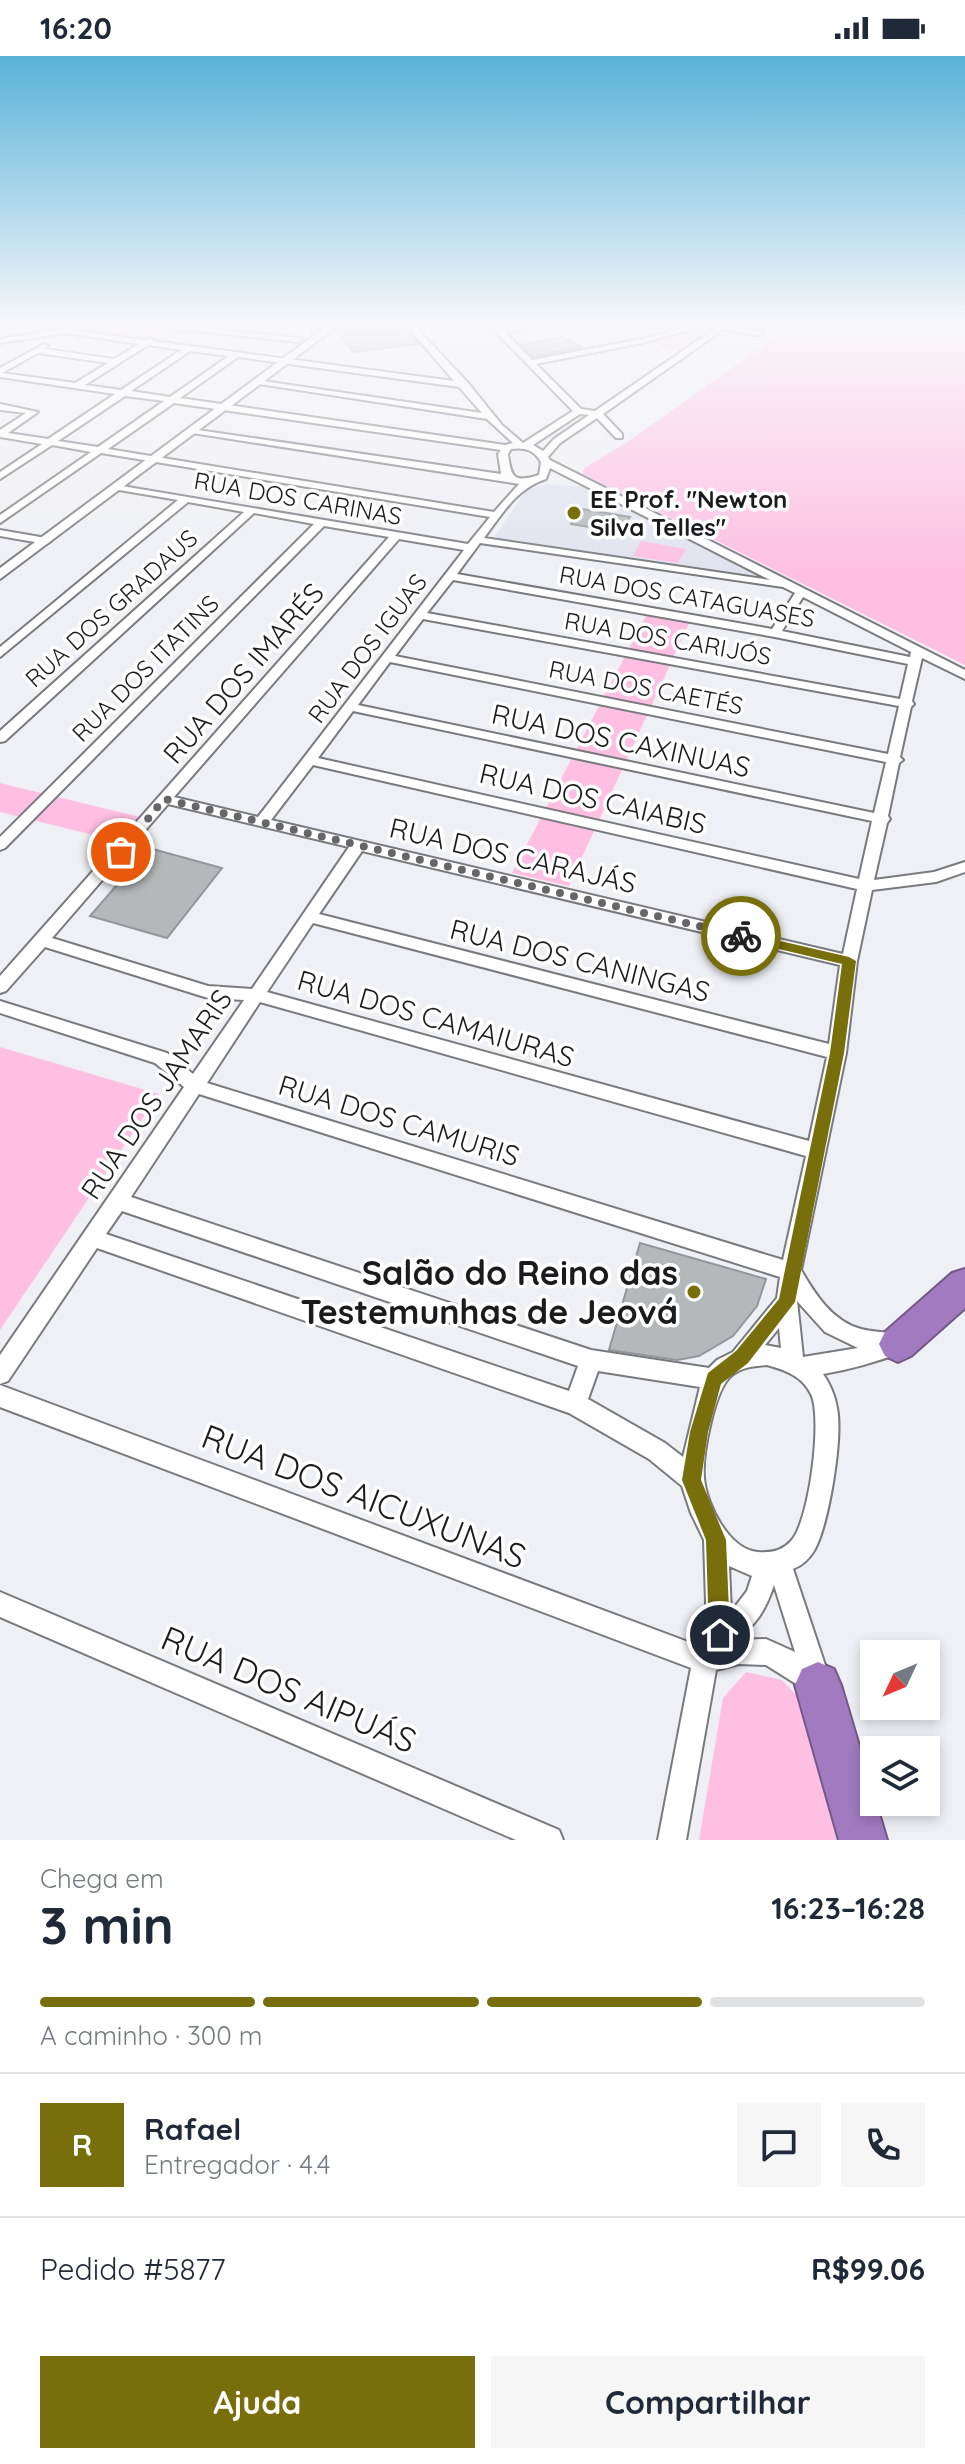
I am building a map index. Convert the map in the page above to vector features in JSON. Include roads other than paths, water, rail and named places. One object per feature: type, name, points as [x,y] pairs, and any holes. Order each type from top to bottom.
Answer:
[{"type":"highway","points":[[898,1344],[965,1285]]},
{"type":"highway","points":[[818,1685],[863,1840]]},
{"type":"street","points":[[0,434],[34,412],[2,407]]},
{"type":"street","points":[[0,476],[102,407]]},
{"type":"street","points":[[0,520],[160,407]]},
{"type":"street","points":[[0,575],[225,407]]},
{"type":"street","points":[[227,407],[507,448],[523,445],[578,411]]},
{"type":"street","points":[[424,407],[491,417]]},
{"type":"street","points":[[483,407],[499,427],[544,459],[917,656],[965,675]]},
{"type":"street","points":[[574,407],[578,411],[598,414],[619,436]]},
{"type":"street","points":[[544,459],[557,441],[608,407]]},
{"type":"street","points":[[499,427],[499,439],[507,448]]},
{"type":"street","points":[[191,432],[510,479],[558,479],[590,484]]},
{"type":"street","points":[[0,434],[496,515]]},
{"type":"street","name":"RUA DOS IGUAS","points":[[507,448],[503,463],[510,479],[507,501]]},
{"type":"street","name":"RUA DOS IGUAS","points":[[262,822],[507,501],[531,481],[543,477],[544,459]]},
{"type":"street","name":"RUA DOS CARINAS","points":[[119,487],[396,535],[772,587],[785,585]]},
{"type":"street","points":[[0,653],[186,499]]},
{"type":"street","name":"RUA DOS GRADAUS","points":[[0,738],[252,510]]},
{"type":"street","name":"RUA DOS ITATINS","points":[[0,845],[322,522]]},
{"type":"street","points":[[0,533],[46,541]]},
{"type":"street","name":"RUA DOS IMARÉS","points":[[0,987],[396,535]]},
{"type":"street","name":"RUA DOS CATAGUASES","points":[[450,576],[917,656]]},
{"type":"street","points":[[775,633],[800,593]]},
{"type":"street","name":"RUA DOS CARIJÓS","points":[[419,615],[908,704]]},
{"type":"street","points":[[672,1840],[705,1661],[720,1635],[743,1619],[773,1564],[806,1542],[826,1459],[830,1416],[821,1389],[799,1363],[787,1302],[837,1053],[849,961],[917,656]]},
{"type":"street","name":"RUA DOS CAETÉS","points":[[387,658],[896,760]]},
{"type":"street","name":"RUA DOS CAXINUAS","points":[[350,707],[883,819]]},
{"type":"street","name":"RUA DOS CAIABIS","points":[[310,760],[866,886]]},
{"type":"street","name":"RUA DOS CARAJÁS","points":[[164,799],[849,961]]},
{"type":"street","name":"RUA DOS JAMARIS","points":[[0,1374],[358,845]]},
{"type":"street","points":[[866,886],[936,877],[965,867]]},
{"type":"street","name":"RUA DOS CANINGAS","points":[[309,917],[837,1053]]},
{"type":"street","name":"RUA DOS CAMAIURAS","points":[[42,940],[208,992],[256,995],[817,1151]]},
{"type":"street","name":"RUA DOS CAMURIS","points":[[0,1007],[161,1058],[195,1086],[791,1271]]},
{"type":"street","points":[[118,1201],[591,1360],[714,1379]]},
{"type":"street","points":[[93,1238],[575,1404],[657,1451],[692,1480],[716,1540],[720,1635]]},
{"type":"street","points":[[791,1271],[810,1307],[828,1325],[864,1342],[898,1344]]},
{"type":"street","points":[[692,1480],[699,1432],[714,1379],[742,1357],[787,1302]]},
{"type":"street","points":[[742,1357],[767,1355],[799,1363],[858,1358],[898,1344]]},
{"type":"street","points":[[575,1404],[591,1360]]},
{"type":"street","name":"RUA DOS AICUXUNAS","points":[[0,1396],[705,1661]]},
{"type":"street","points":[[716,1540],[751,1564],[773,1564]]},
{"type":"street","points":[[773,1564],[818,1685]]},
{"type":"street","name":"RUA DOS AIPUÁS","points":[[0,1604],[549,1840]]},
{"type":"street","points":[[705,1661],[739,1649],[762,1649],[788,1659],[818,1685]]},
{"type":"place","name":"EE Prof. \"Newton Silva Telles\"","points":[[574,513]]},
{"type":"place","name":"Salão do Reino das Testemunhas de Jeová","points":[[694,1292]]}]
